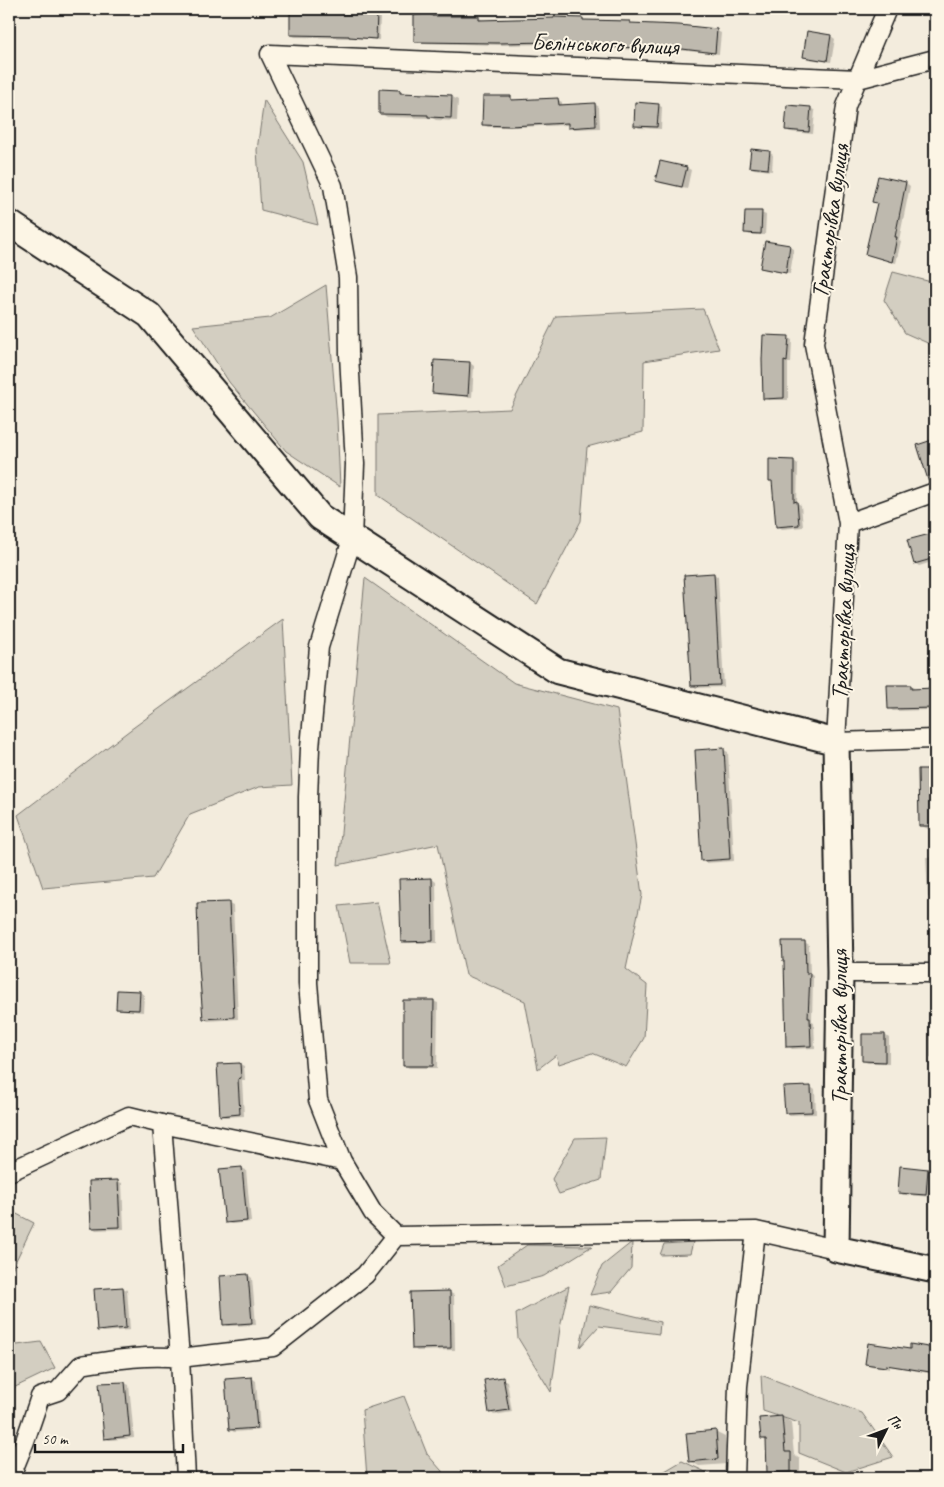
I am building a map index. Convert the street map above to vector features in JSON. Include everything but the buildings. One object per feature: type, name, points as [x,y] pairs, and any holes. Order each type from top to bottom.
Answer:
[{"type":"main road","points":[[9,223],[149,314],[320,517],[558,671],[836,742]]},
{"type":"main road","name":"Тракторівка вулиця","points":[[836,742],[840,973],[836,1248]]},
{"type":"main road","points":[[836,1248],[935,1270]]},
{"type":"street","name":"Тракторівка вулиця","points":[[836,742],[848,524],[814,344],[846,106],[887,9]]},
{"type":"street","name":"Бєлінського вулиця","points":[[352,538],[355,464],[349,355],[348,277],[333,186],[270,54],[858,79],[935,59]]},
{"type":"street","points":[[848,524],[935,492]]},
{"type":"street","points":[[352,538],[319,647],[310,748],[308,797],[308,983],[318,1100],[342,1161],[373,1213],[396,1236],[756,1231],[836,1248]]},
{"type":"street","points":[[836,742],[935,738]]},
{"type":"street","points":[[840,973],[935,973]]},
{"type":"street","points":[[9,1172],[129,1116],[342,1161]]},
{"type":"street","points":[[162,1124],[180,1358],[186,1478]]},
{"type":"street","points":[[735,1478],[738,1386],[756,1231]]},
{"type":"street","points":[[10,1478],[40,1397],[58,1391],[81,1365],[122,1359],[180,1358],[273,1347],[365,1275],[396,1236]]},
{"type":"shaded area","points":[[264,100],[303,162],[318,225],[261,210],[257,150]]},
{"type":"shaded area","points":[[893,272],[935,283],[935,315],[932,345],[905,333],[884,300]]},
{"type":"shaded area","points":[[326,285],[337,419],[340,487],[286,451],[229,382],[193,326],[270,318]]},
{"type":"shaded area","points":[[703,309],[719,349],[644,361],[643,432],[587,447],[581,521],[537,604],[378,495],[378,415],[510,409],[556,316]]},
{"type":"shaded area","points":[[365,578],[514,683],[617,710],[642,895],[626,969],[647,985],[644,1038],[626,1067],[592,1053],[559,1064],[556,1055],[538,1069],[525,1001],[466,975],[438,844],[338,865]]},
{"type":"shaded area","points":[[283,619],[292,785],[259,787],[190,814],[153,878],[43,888],[18,815],[130,730]]},
{"type":"shaded area","points":[[377,902],[391,963],[350,963],[339,906]]},
{"type":"shaded area","points":[[606,1137],[601,1180],[559,1194],[552,1179],[575,1138]]},
{"type":"shaded area","points":[[9,1210],[34,1223],[9,1275]]},
{"type":"shaded area","points":[[632,1242],[631,1268],[611,1292],[590,1295],[602,1266]]},
{"type":"shaded area","points":[[693,1242],[690,1254],[660,1255],[664,1244]]},
{"type":"shaded area","points":[[527,1245],[592,1246],[544,1276],[506,1286],[498,1265]]},
{"type":"shaded area","points":[[569,1286],[560,1328],[551,1392],[518,1338],[516,1314]]},
{"type":"shaded area","points":[[589,1305],[660,1322],[659,1334],[599,1326],[580,1347]]},
{"type":"shaded area","points":[[41,1342],[55,1368],[9,1390],[9,1346]]},
{"type":"shaded area","points":[[761,1375],[862,1413],[893,1457],[846,1472],[799,1453],[799,1423],[763,1411]]},
{"type":"shaded area","points":[[404,1396],[427,1454],[448,1478],[367,1478],[362,1410]]},
{"type":"shaded area","points":[[682,1461],[710,1474],[690,1478],[653,1478]]}]
